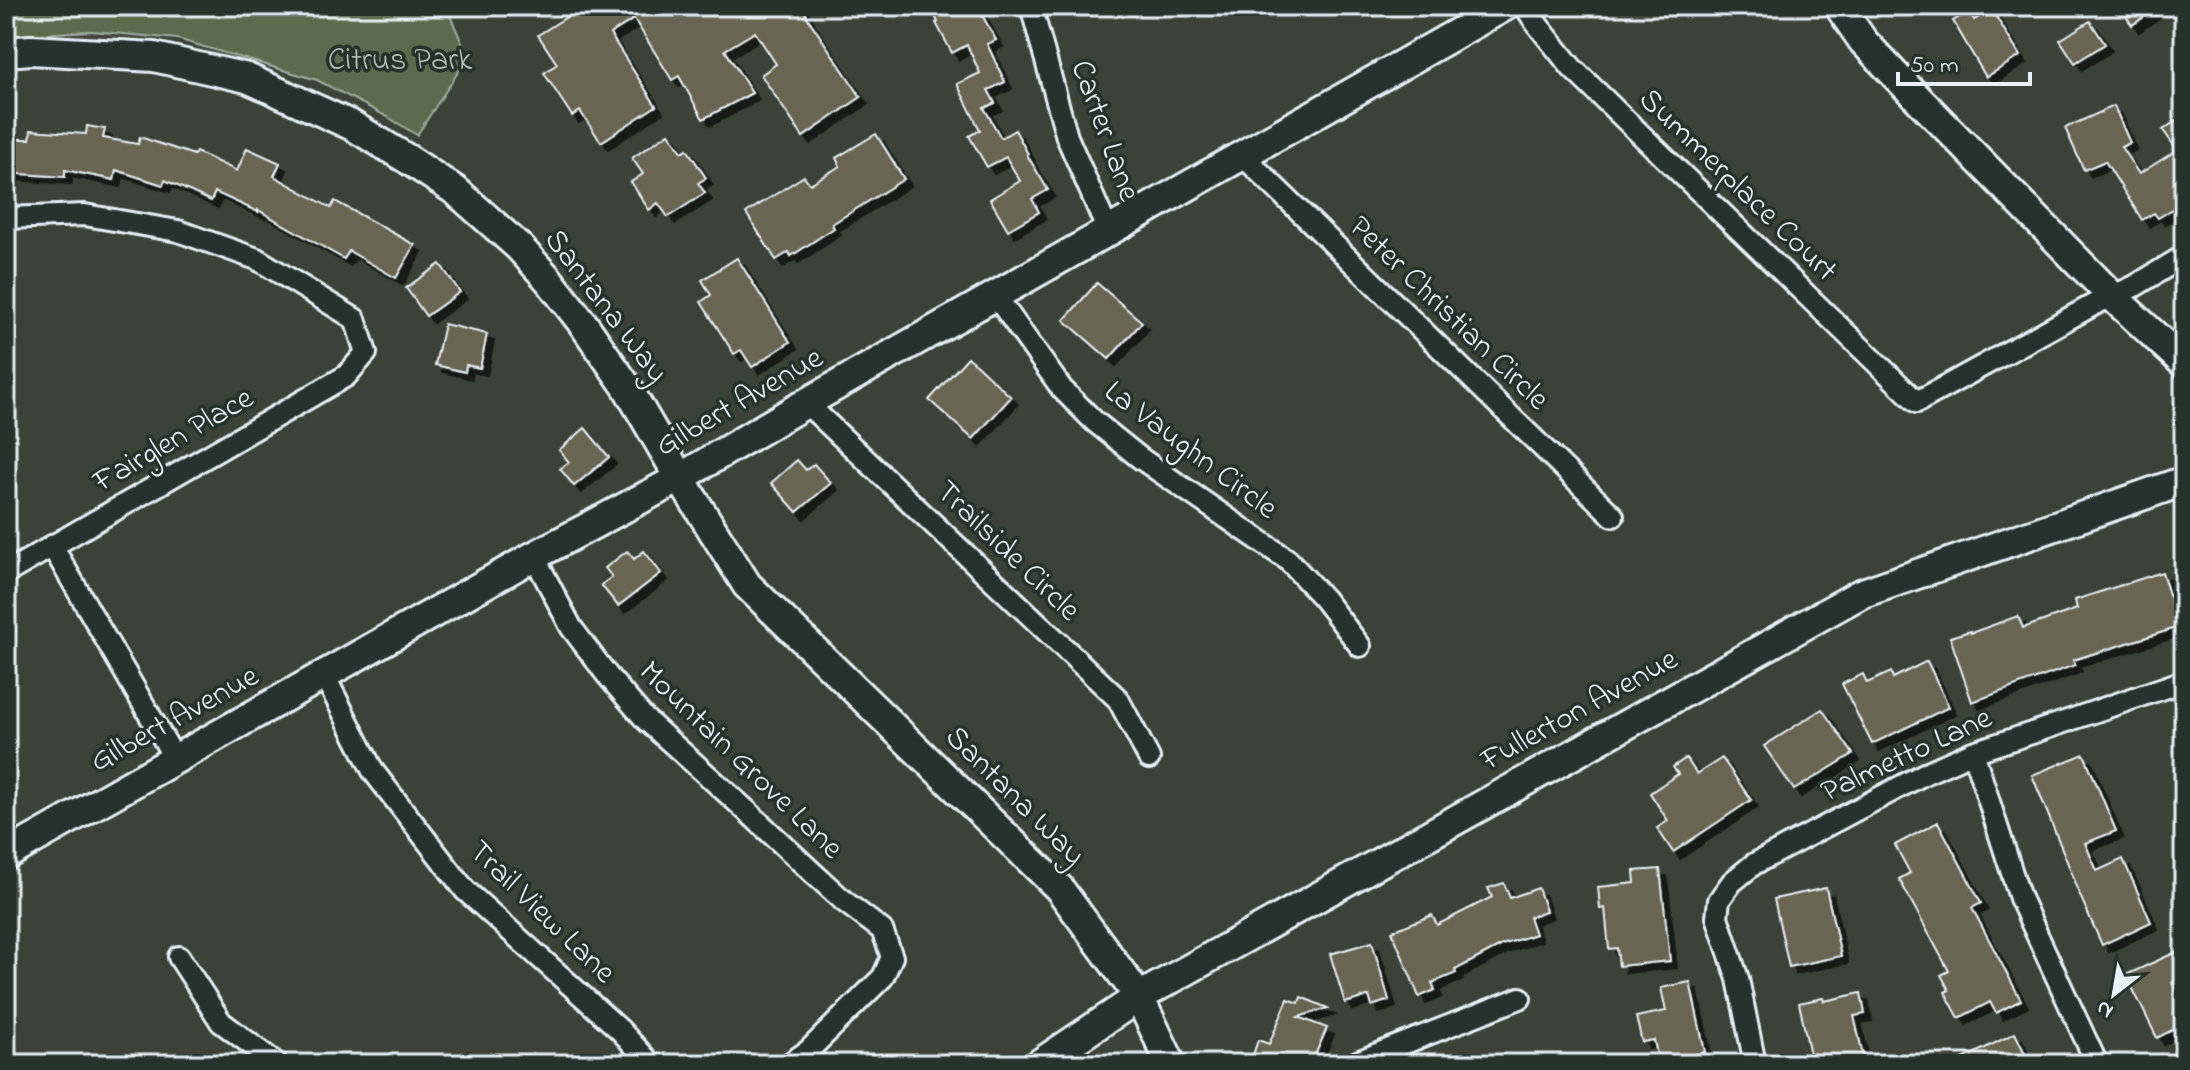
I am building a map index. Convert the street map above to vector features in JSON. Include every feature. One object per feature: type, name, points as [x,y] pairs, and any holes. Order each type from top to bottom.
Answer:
[{"type":"street","name":"Carter Lane","points":[[1031,6],[1067,137],[1108,231]]},
{"type":"street","name":"Gilbert Avenue","points":[[6,855],[534,556],[680,478],[806,403],[1505,6]]},
{"type":"street","name":"Summerplace Court","points":[[1525,6],[1572,68],[1917,402],[2112,296]]},
{"type":"street","points":[[1839,6],[1863,41],[1897,77],[2112,296],[2184,363]]},
{"type":"street","name":"Santana Way","points":[[6,52],[31,50],[154,57],[247,78],[353,126],[456,191],[511,239],[549,280],[584,325],[627,387],[747,585],[1059,888],[1139,997],[1171,1064]]},
{"type":"street","name":"Peter Christian Circle","points":[[1242,155],[1613,516]]},
{"type":"street","name":"Fairglen Place","points":[[6,218],[85,215],[178,231],[257,259],[355,319],[366,353],[346,376],[6,573]]},
{"type":"street","points":[[2112,296],[2135,286],[2184,256]]},
{"type":"street","name":"La Vaughn Circle","points":[[995,295],[1062,389],[1094,421],[1140,458],[1288,560],[1324,599],[1360,646]]},
{"type":"street","name":"Trailside Circle","points":[[806,403],[1118,699],[1149,758]]},
{"type":"street","name":"Fullerton Avenue","points":[[1039,1064],[1139,997],[1860,594],[2184,481]]},
{"type":"street","points":[[52,546],[175,759]]},
{"type":"street","name":"Mountain Grove Lane","points":[[534,556],[571,627],[645,719],[822,882],[882,930],[892,957],[883,977],[808,1051],[789,1064]]},
{"type":"street","name":"Trail View Lane","points":[[324,675],[373,771],[465,890],[620,1030],[651,1064]]},
{"type":"street","name":"Palmetto Lane","points":[[1755,1064],[1738,979],[1717,917],[1719,900],[1732,882],[1754,864],[1928,772],[1973,752],[2184,681]]},
{"type":"street","points":[[1973,752],[2020,898],[2097,1064]]},
{"type":"street","points":[[179,957],[221,1022],[277,1064]]},
{"type":"street","points":[[1357,1063],[1520,998]]},
{"type":"green space","name":"Citrus Park","points":[[6,6],[446,6],[468,57],[417,135],[317,80],[177,39],[91,31],[6,36]]},
{"type":"building","points":[[584,6],[802,6],[861,97],[803,137],[761,75],[776,64],[755,32],[725,50],[752,93],[703,119],[679,76],[672,80],[634,19],[610,34],[656,106],[601,142],[580,111],[572,116],[544,73],[557,64],[538,35]]},
{"type":"building","points":[[930,6],[977,6],[996,40],[987,44],[1005,82],[988,90],[995,103],[984,108],[1001,138],[1015,130],[1048,190],[1032,199],[1039,212],[1008,230],[990,199],[1020,181],[1006,157],[987,167],[969,136],[980,130],[957,84],[980,73],[967,45],[952,53]]},
{"type":"building","points":[[2119,6],[2160,6],[2132,25]]},
{"type":"building","points":[[1992,10],[2020,56],[1986,77],[1953,21],[1969,11],[1974,20]]},
{"type":"building","points":[[2090,21],[2105,44],[2075,63],[2060,40]]},
{"type":"building","points":[[2114,106],[2130,143],[2121,147],[2139,174],[2177,150],[2163,130],[2184,115],[2184,202],[2158,218],[2154,213],[2142,220],[2105,161],[2084,170],[2065,128]]},
{"type":"building","points":[[87,126],[105,129],[103,138],[138,144],[140,137],[194,155],[196,152],[237,171],[247,148],[280,163],[274,176],[331,208],[335,201],[415,245],[396,278],[349,251],[344,259],[258,210],[215,192],[211,201],[165,180],[163,185],[116,170],[114,180],[65,170],[65,177],[6,173],[6,139],[30,139],[31,130],[86,134]]},
{"type":"building","points":[[669,133],[682,152],[687,149],[706,178],[698,183],[705,193],[668,217],[658,203],[649,210],[631,182],[643,174],[632,158]]},
{"type":"building","points":[[876,134],[904,179],[832,224],[834,228],[791,256],[789,252],[776,260],[746,213],[804,176],[810,184],[840,166],[836,158]]},
{"type":"building","points":[[737,258],[790,342],[752,367],[741,350],[734,354],[701,302],[711,295],[702,280]]},
{"type":"building","points":[[440,264],[460,292],[426,316],[406,288]]},
{"type":"building","points":[[1097,283],[1142,322],[1109,359],[1064,320]]},
{"type":"building","points":[[444,324],[487,334],[480,368],[466,365],[465,372],[435,365]]},
{"type":"building","points":[[968,357],[1011,397],[973,439],[929,400]]},
{"type":"building","points":[[585,428],[609,457],[574,486],[560,469],[569,462],[559,450]]},
{"type":"building","points":[[797,460],[806,470],[814,464],[831,483],[797,512],[771,483]]},
{"type":"building","points":[[627,551],[634,559],[644,551],[661,573],[618,606],[601,585],[612,577],[605,568]]},
{"type":"building","points":[[2162,572],[2179,627],[2073,660],[2075,665],[1972,702],[1950,637],[2018,616],[2023,628],[2077,609],[2075,600]]},
{"type":"building","points":[[1927,661],[1949,707],[1872,744],[1842,684],[1863,674],[1867,683],[1891,672],[1893,678]]},
{"type":"building","points":[[1822,709],[1853,754],[1794,790],[1764,746]]},
{"type":"building","points":[[2084,754],[2116,831],[2085,843],[2097,871],[2123,859],[2151,922],[2102,945],[2032,775]]},
{"type":"building","points":[[1686,758],[1697,774],[1722,758],[1751,800],[1673,852],[1657,828],[1668,821],[1650,793],[1678,774],[1673,767]]},
{"type":"building","points":[[1938,822],[1981,903],[1972,908],[2021,1000],[1996,1013],[1990,1002],[1959,1018],[1945,992],[1949,990],[1941,975],[1949,971],[1899,879],[1910,873],[1895,845]]},
{"type":"building","points":[[1660,869],[1670,961],[1619,966],[1617,948],[1609,949],[1605,908],[1600,909],[1598,887],[1635,883],[1634,871]]},
{"type":"building","points":[[1504,883],[1510,898],[1538,888],[1546,911],[1529,917],[1535,934],[1502,945],[1455,970],[1456,973],[1432,983],[1435,990],[1419,997],[1392,931],[1432,915],[1437,925],[1492,897],[1488,888]]},
{"type":"building","points":[[1826,888],[1841,956],[1789,967],[1774,899]]},
{"type":"building","points":[[1372,942],[1389,1000],[1372,1006],[1369,996],[1345,1003],[1330,954]]},
{"type":"building","points":[[2176,952],[2184,976],[2172,982],[2184,1007],[2184,1024],[2157,1038],[2126,975]]},
{"type":"building","points":[[1690,982],[1705,1052],[1688,1056],[1689,1060],[1659,1064],[1654,1040],[1642,1042],[1636,1017],[1666,1011],[1661,988]]},
{"type":"building","points":[[1861,993],[1865,1014],[1854,1016],[1865,1064],[1812,1064],[1799,1003]]},
{"type":"building","points":[[1301,997],[1328,1008],[1298,1017],[1327,1028],[1311,1064],[1250,1064],[1258,1040],[1269,1044],[1288,999],[1299,1003]]},
{"type":"building","points":[[2015,1033],[2030,1064],[1953,1064]]}]
